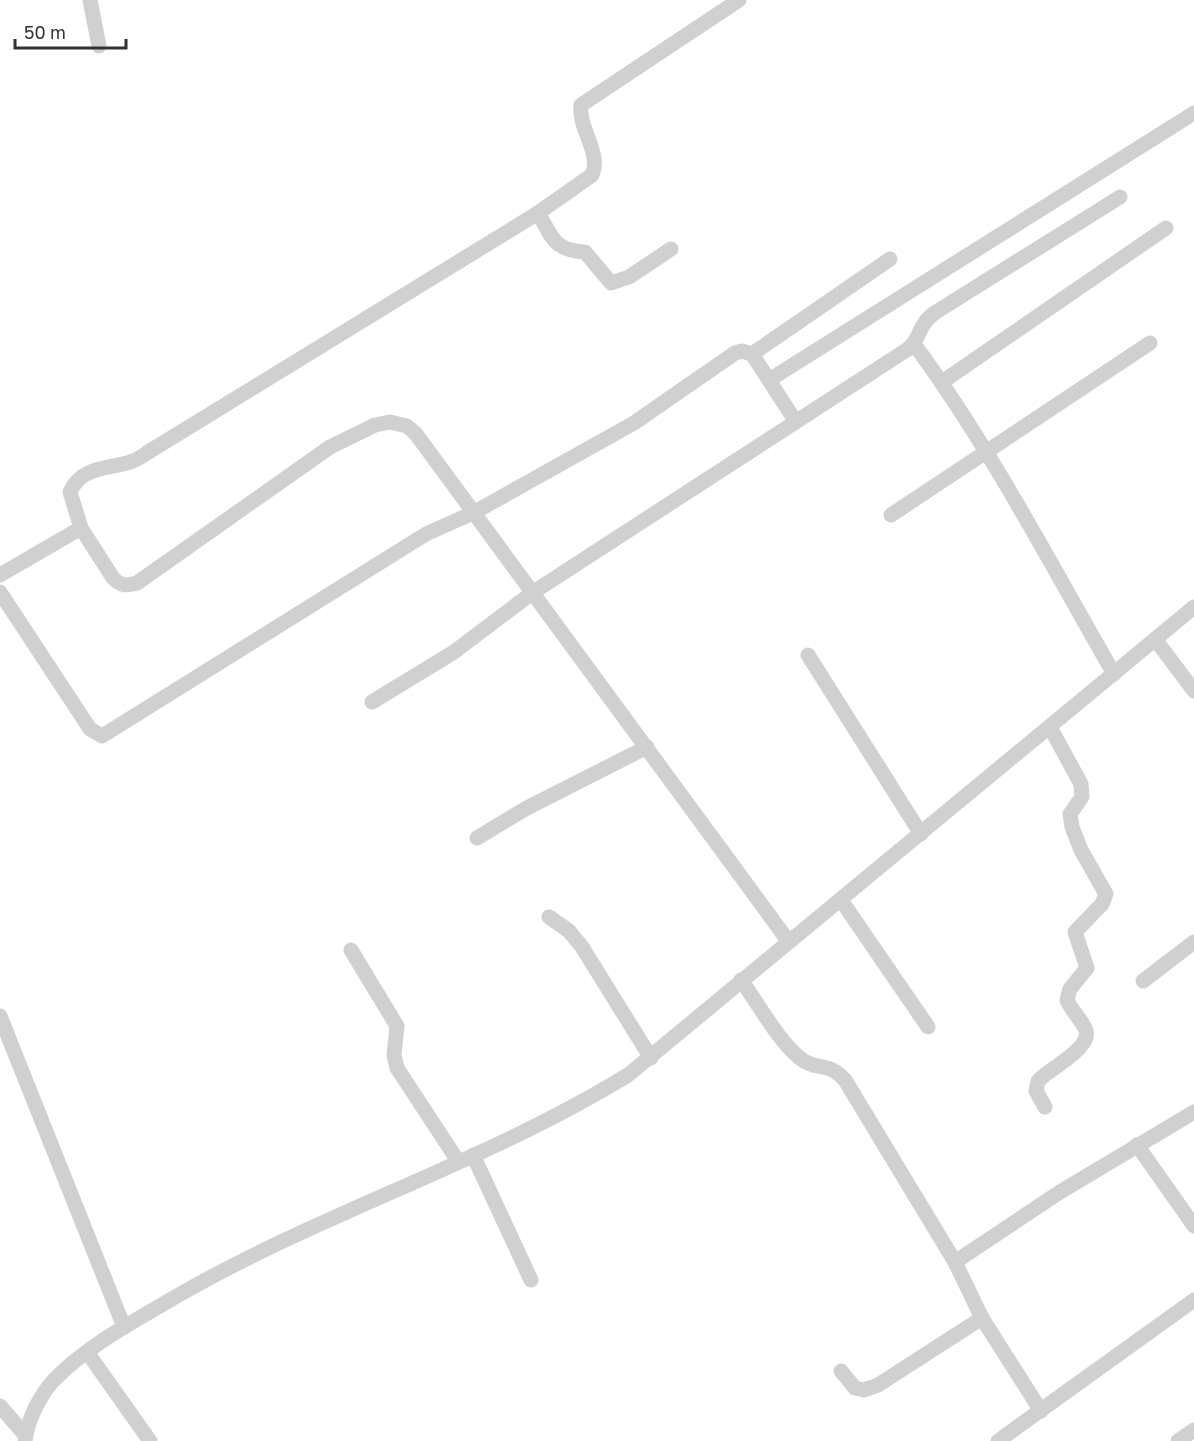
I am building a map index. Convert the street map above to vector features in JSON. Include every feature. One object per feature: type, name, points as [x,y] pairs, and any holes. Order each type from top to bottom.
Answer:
[{"type":"street","points":[[90,0],[99,46]]},
{"type":"street","points":[[739,0],[581,105],[582,127],[595,167],[592,175],[538,213],[150,451],[133,461],[98,468],[85,474],[74,483],[70,492],[81,528],[119,584],[127,586],[137,582],[330,447],[375,425],[390,422],[407,426],[416,434],[789,942]]},
{"type":"street","points":[[769,380],[1194,113]]},
{"type":"street","points":[[372,702],[460,648],[532,593],[914,344],[925,320],[1120,197]]},
{"type":"street","points":[[538,213],[560,247],[585,252],[611,283],[629,277],[671,249]]},
{"type":"street","points":[[942,382],[1166,228]]},
{"type":"street","points":[[752,354],[890,259]]},
{"type":"street","points":[[891,515],[1150,343]]},
{"type":"street","points":[[914,344],[942,382],[985,452],[1114,674]]},
{"type":"street","points":[[0,592],[90,729],[102,736],[426,534],[473,513],[633,423],[735,353],[742,351],[752,354],[796,422]]},
{"type":"street","points":[[0,575],[81,528]]},
{"type":"street","points":[[26,1438],[33,1415],[53,1381],[87,1352],[124,1327],[261,1249],[473,1155],[589,1099],[651,1058],[741,980],[841,900],[1194,607]]},
{"type":"street","points":[[1155,639],[1194,691]]},
{"type":"street","points":[[808,655],[921,834]]},
{"type":"street","points":[[1045,1107],[1036,1091],[1038,1081],[1080,1048],[1087,1039],[1086,1029],[1067,1000],[1070,989],[1087,968],[1075,932],[1102,904],[1106,894],[1081,849],[1070,820],[1070,814],[1082,797],[1081,784],[1050,727]]},
{"type":"street","points":[[477,838],[533,804],[647,747]]},
{"type":"street","points":[[841,900],[928,1027]]},
{"type":"street","points":[[549,917],[569,931],[582,947],[651,1058]]},
{"type":"street","points":[[1143,981],[1194,942]]},
{"type":"street","points":[[351,950],[397,1026],[394,1055],[397,1068],[458,1161]]},
{"type":"street","points":[[741,980],[791,1049],[812,1064],[826,1065],[835,1070],[845,1080],[956,1262],[982,1318],[1041,1411]]},
{"type":"street","points":[[0,1016],[124,1327]]},
{"type":"street","points":[[956,1262],[1060,1191],[1194,1112]]},
{"type":"street","points":[[1137,1145],[1194,1226]]},
{"type":"street","points":[[473,1155],[531,1280]]},
{"type":"street","points":[[998,1441],[1194,1300]]},
{"type":"street","points":[[841,1371],[855,1388],[864,1390],[878,1386],[982,1318]]},
{"type":"street","points":[[87,1352],[150,1441]]},
{"type":"street","points":[[0,1406],[26,1438]]},
{"type":"street","points":[[1178,1441],[1194,1430]]}]
